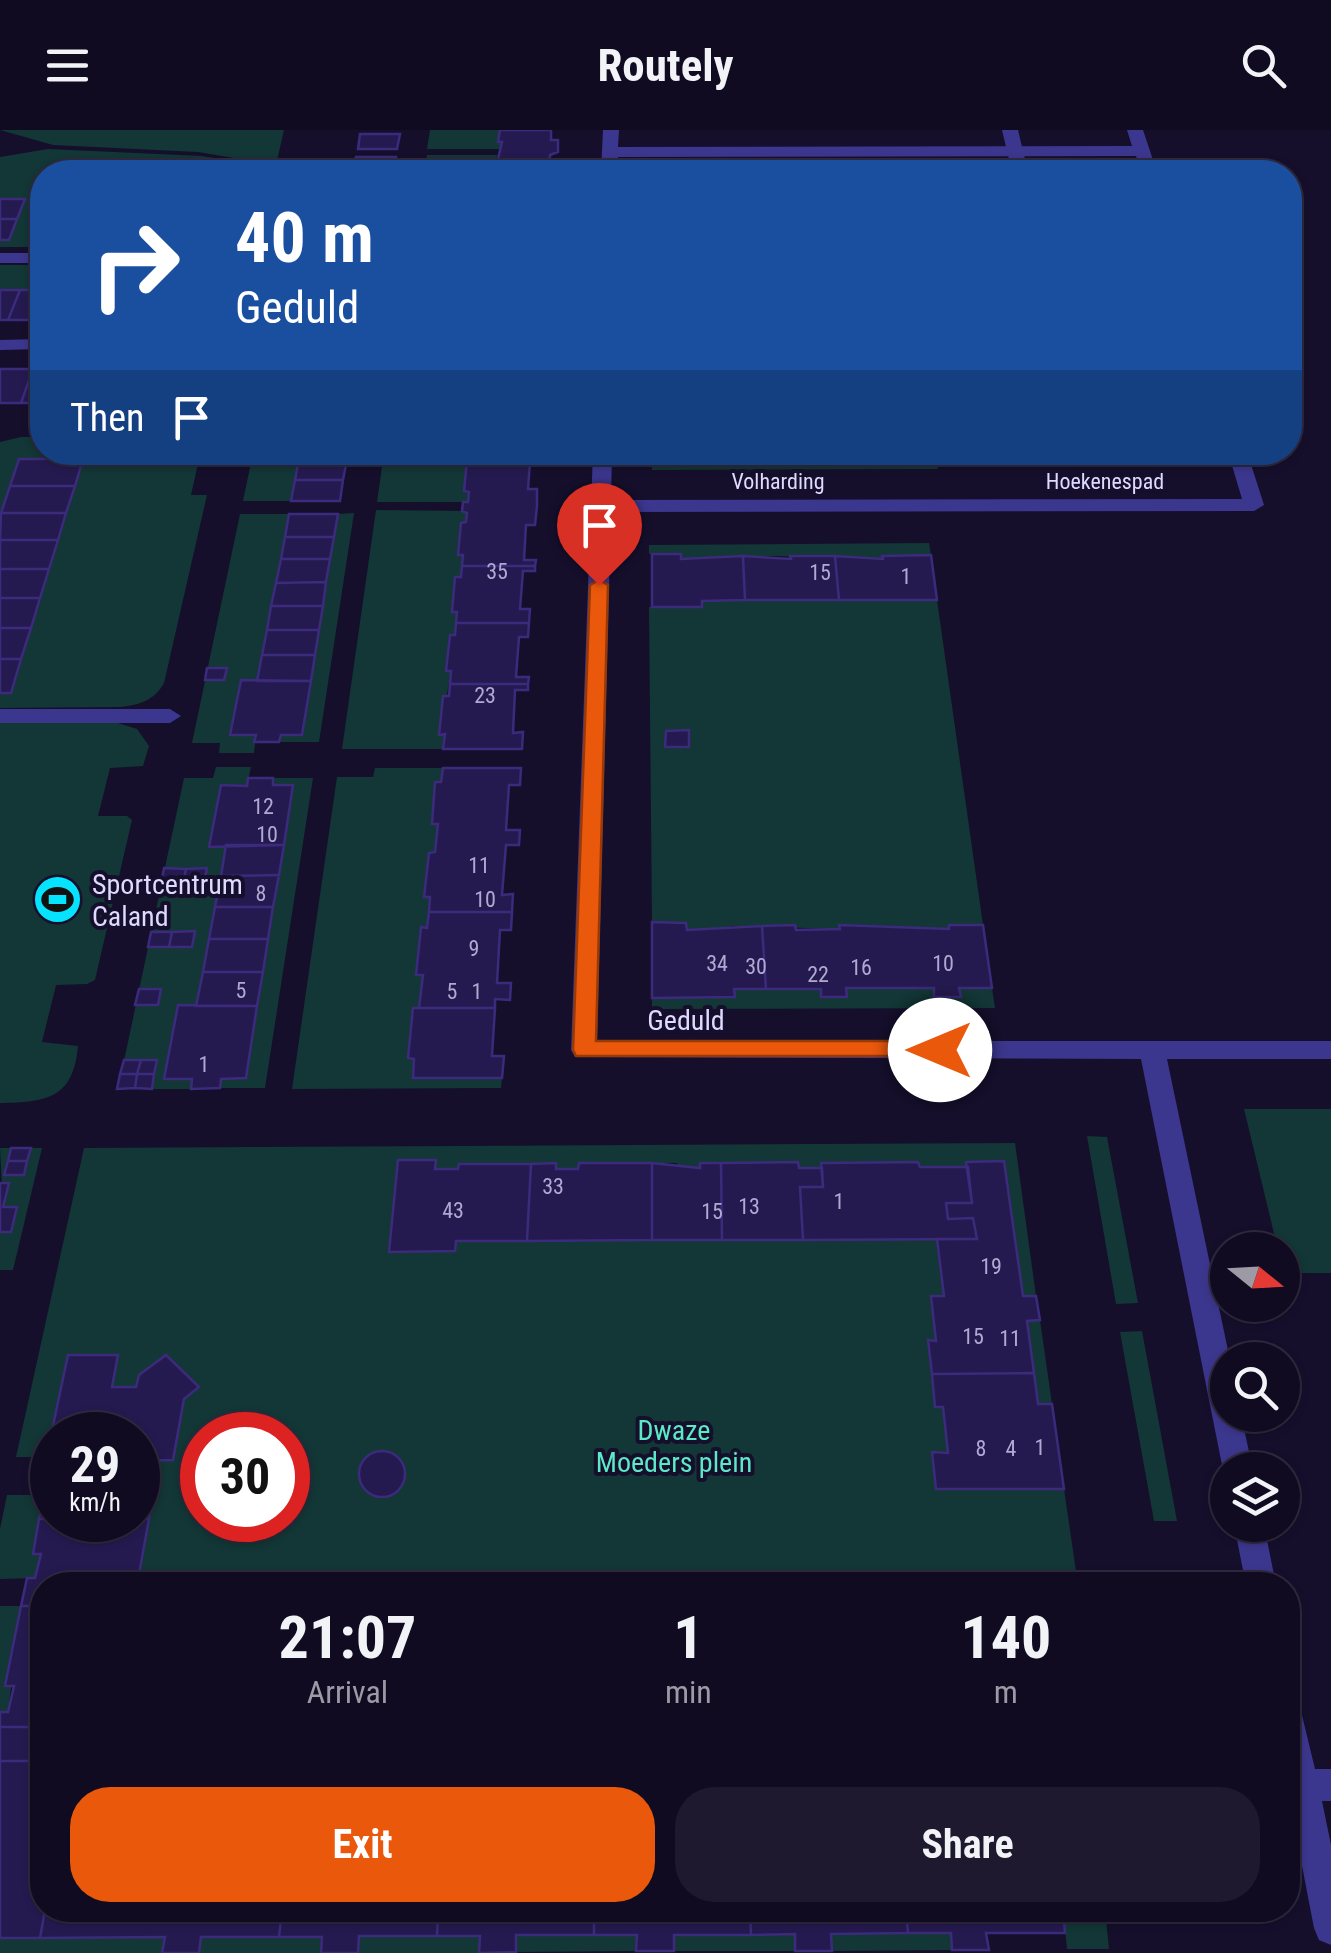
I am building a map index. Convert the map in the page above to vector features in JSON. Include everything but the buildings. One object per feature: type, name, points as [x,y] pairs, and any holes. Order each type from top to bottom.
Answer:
[{"type":"street","points":[[610,130],[610,160]]},
{"type":"street","points":[[1010,130],[1017,160]]},
{"type":"street","points":[[1136,130],[1145,160]]},
{"type":"street","points":[[610,152],[1142,150]]},
{"type":"street","points":[[0,258],[30,258]]},
{"type":"street","points":[[0,344],[30,344]]},
{"type":"street","points":[[602,465],[602,506]]},
{"type":"street","name":"Hoekenespad","points":[[955,506],[1254,506],[1242,465]]},
{"type":"street","name":"Volharding","points":[[602,506],[955,506]]},
{"type":"street","name":"Geduld","points":[[602,506],[584,1050],[1331,1050]]},
{"type":"street","points":[[0,716],[170,716]]},
{"type":"street","points":[[1152,1050],[1234,1452]]},
{"type":"street","points":[[1252,1542],[1258,1572]]},
{"type":"street","points":[[1300,1743],[1317,1785],[1331,1928]]},
{"type":"green space","points":[[0,130],[284,130],[277,160],[53,145]]},
{"type":"green space","points":[[430,130],[500,130],[501,149],[427,149]]},
{"type":"green space","points":[[48,149],[227,160],[30,160],[30,247],[0,247],[0,240],[24,200],[0,199],[0,157]]},
{"type":"green space","points":[[427,155],[497,155],[496,160],[426,160]]},
{"type":"green space","points":[[0,265],[30,265],[30,290],[0,290]]},
{"type":"green space","points":[[30,437],[30,459],[19,459],[0,515],[0,442]]},
{"type":"green space","points":[[80,465],[198,465],[191,495],[207,495],[164,683],[156,694],[146,701],[121,707],[0,708],[0,693],[11,692]]},
{"type":"green space","points":[[250,465],[298,465],[291,501],[243,501]]},
{"type":"green space","points":[[382,465],[467,465],[464,491],[469,492],[468,502],[377,502]]},
{"type":"green space","points":[[652,465],[937,465],[938,469],[652,470]]},
{"type":"green space","points":[[376,510],[467,511],[466,522],[461,523],[458,554],[463,555],[455,635],[450,636],[446,670],[451,671],[440,735],[445,734],[443,749],[342,749]]},
{"type":"green space","points":[[354,513],[319,742],[279,742],[281,735],[302,735],[338,514]]},
{"type":"green space","points":[[240,514],[289,514],[257,680],[241,680],[230,734],[256,735],[254,753],[219,753],[220,743],[192,743]]},
{"type":"green space","points":[[929,543],[931,555],[883,559],[681,559],[680,554],[649,554],[649,545]]},
{"type":"green space","points":[[937,600],[983,925],[949,925],[949,929],[840,925],[840,929],[730,926],[729,930],[687,930],[686,923],[652,922],[649,607],[701,607],[702,601]]},
{"type":"green space","name":"Sportcentrum Caland","points":[[0,723],[118,723],[137,729],[149,746],[143,766],[110,768],[98,816],[127,816],[132,820],[95,980],[56,985],[42,1042],[78,1046],[70,1077],[55,1094],[31,1101],[0,1103]]},
{"type":"green space","points":[[216,767],[251,767],[247,786],[221,786],[209,846],[227,847],[197,1005],[178,1005],[164,1078],[192,1079],[191,1089],[118,1089],[184,778],[213,778]]},
{"type":"green space","points":[[375,768],[443,768],[441,782],[435,782],[432,823],[438,824],[435,852],[429,853],[424,896],[430,897],[427,928],[421,928],[416,975],[423,975],[419,1008],[413,1009],[408,1058],[414,1059],[413,1077],[502,1078],[501,1088],[292,1089],[337,777],[373,777]]},
{"type":"green space","points":[[273,778],[313,778],[265,1088],[220,1088],[221,1079],[246,1078],[293,786],[273,785]]},
{"type":"green space","points":[[846,988],[934,988],[935,997],[961,996],[959,988],[992,988],[995,1008],[652,1009],[652,998],[734,997],[734,989],[821,989],[822,997],[847,996]]},
{"type":"green space","points":[[1244,1109],[1331,1109],[1331,1273],[1300,1273],[1300,1232],[1274,1232]]},
{"type":"green space","points":[[1087,1136],[1107,1137],[1138,1303],[1116,1304]]},
{"type":"green space","name":"Dwaze Moeders plein","points":[[1015,1143],[1036,1296],[1023,1296],[1004,1161],[967,1162],[968,1167],[920,1167],[918,1162],[822,1163],[822,1168],[799,1168],[798,1162],[701,1163],[700,1168],[678,1168],[677,1163],[580,1163],[578,1169],[556,1169],[556,1163],[459,1164],[458,1169],[435,1169],[435,1160],[399,1160],[389,1251],[455,1251],[456,1241],[937,1239],[944,1296],[931,1296],[936,1341],[928,1341],[935,1407],[943,1407],[948,1453],[933,1452],[936,1489],[1064,1489],[1076,1572],[139,1572],[145,1542],[160,1542],[160,1460],[173,1460],[160,1434],[160,1412],[149,1412],[136,1387],[91,1412],[30,1412],[30,1457],[16,1457],[84,1148]]},
{"type":"green space","points":[[0,1148],[42,1148],[13,1270],[0,1270],[0,1232],[16,1207],[3,1207]]},
{"type":"green space","points":[[1040,1320],[1052,1404],[1038,1404],[1027,1321]]},
{"type":"green space","points":[[1142,1331],[1177,1521],[1154,1521],[1120,1332]]},
{"type":"green space","points":[[7,1495],[30,1495],[30,1542],[35,1542],[33,1553],[41,1554],[36,1572],[30,1572],[30,1578],[0,1579],[0,1529]]},
{"type":"green space","points":[[0,1606],[21,1606],[8,1712],[0,1712]]},
{"type":"green space","points":[[1064,1922],[1106,1922],[1109,1949],[1067,1949]]},
{"type":"green space","points":[[951,1933],[952,1950],[832,1951],[831,1934]]},
{"type":"green space","points":[[795,1934],[795,1951],[674,1951],[674,1935]]},
{"type":"green space","points":[[516,1935],[637,1935],[636,1951],[516,1952]]},
{"type":"green space","points":[[359,1936],[480,1936],[479,1953],[358,1953]]},
{"type":"green space","points":[[165,1937],[162,1953],[0,1953],[0,1938]]},
{"type":"green space","points":[[201,1937],[322,1937],[321,1953],[199,1953]]},
{"type":"place","name":"Sportcentrum Caland","points":[[57,900]]},
{"type":"route","points":[[599,585],[584,1050],[940,1050]]}]
